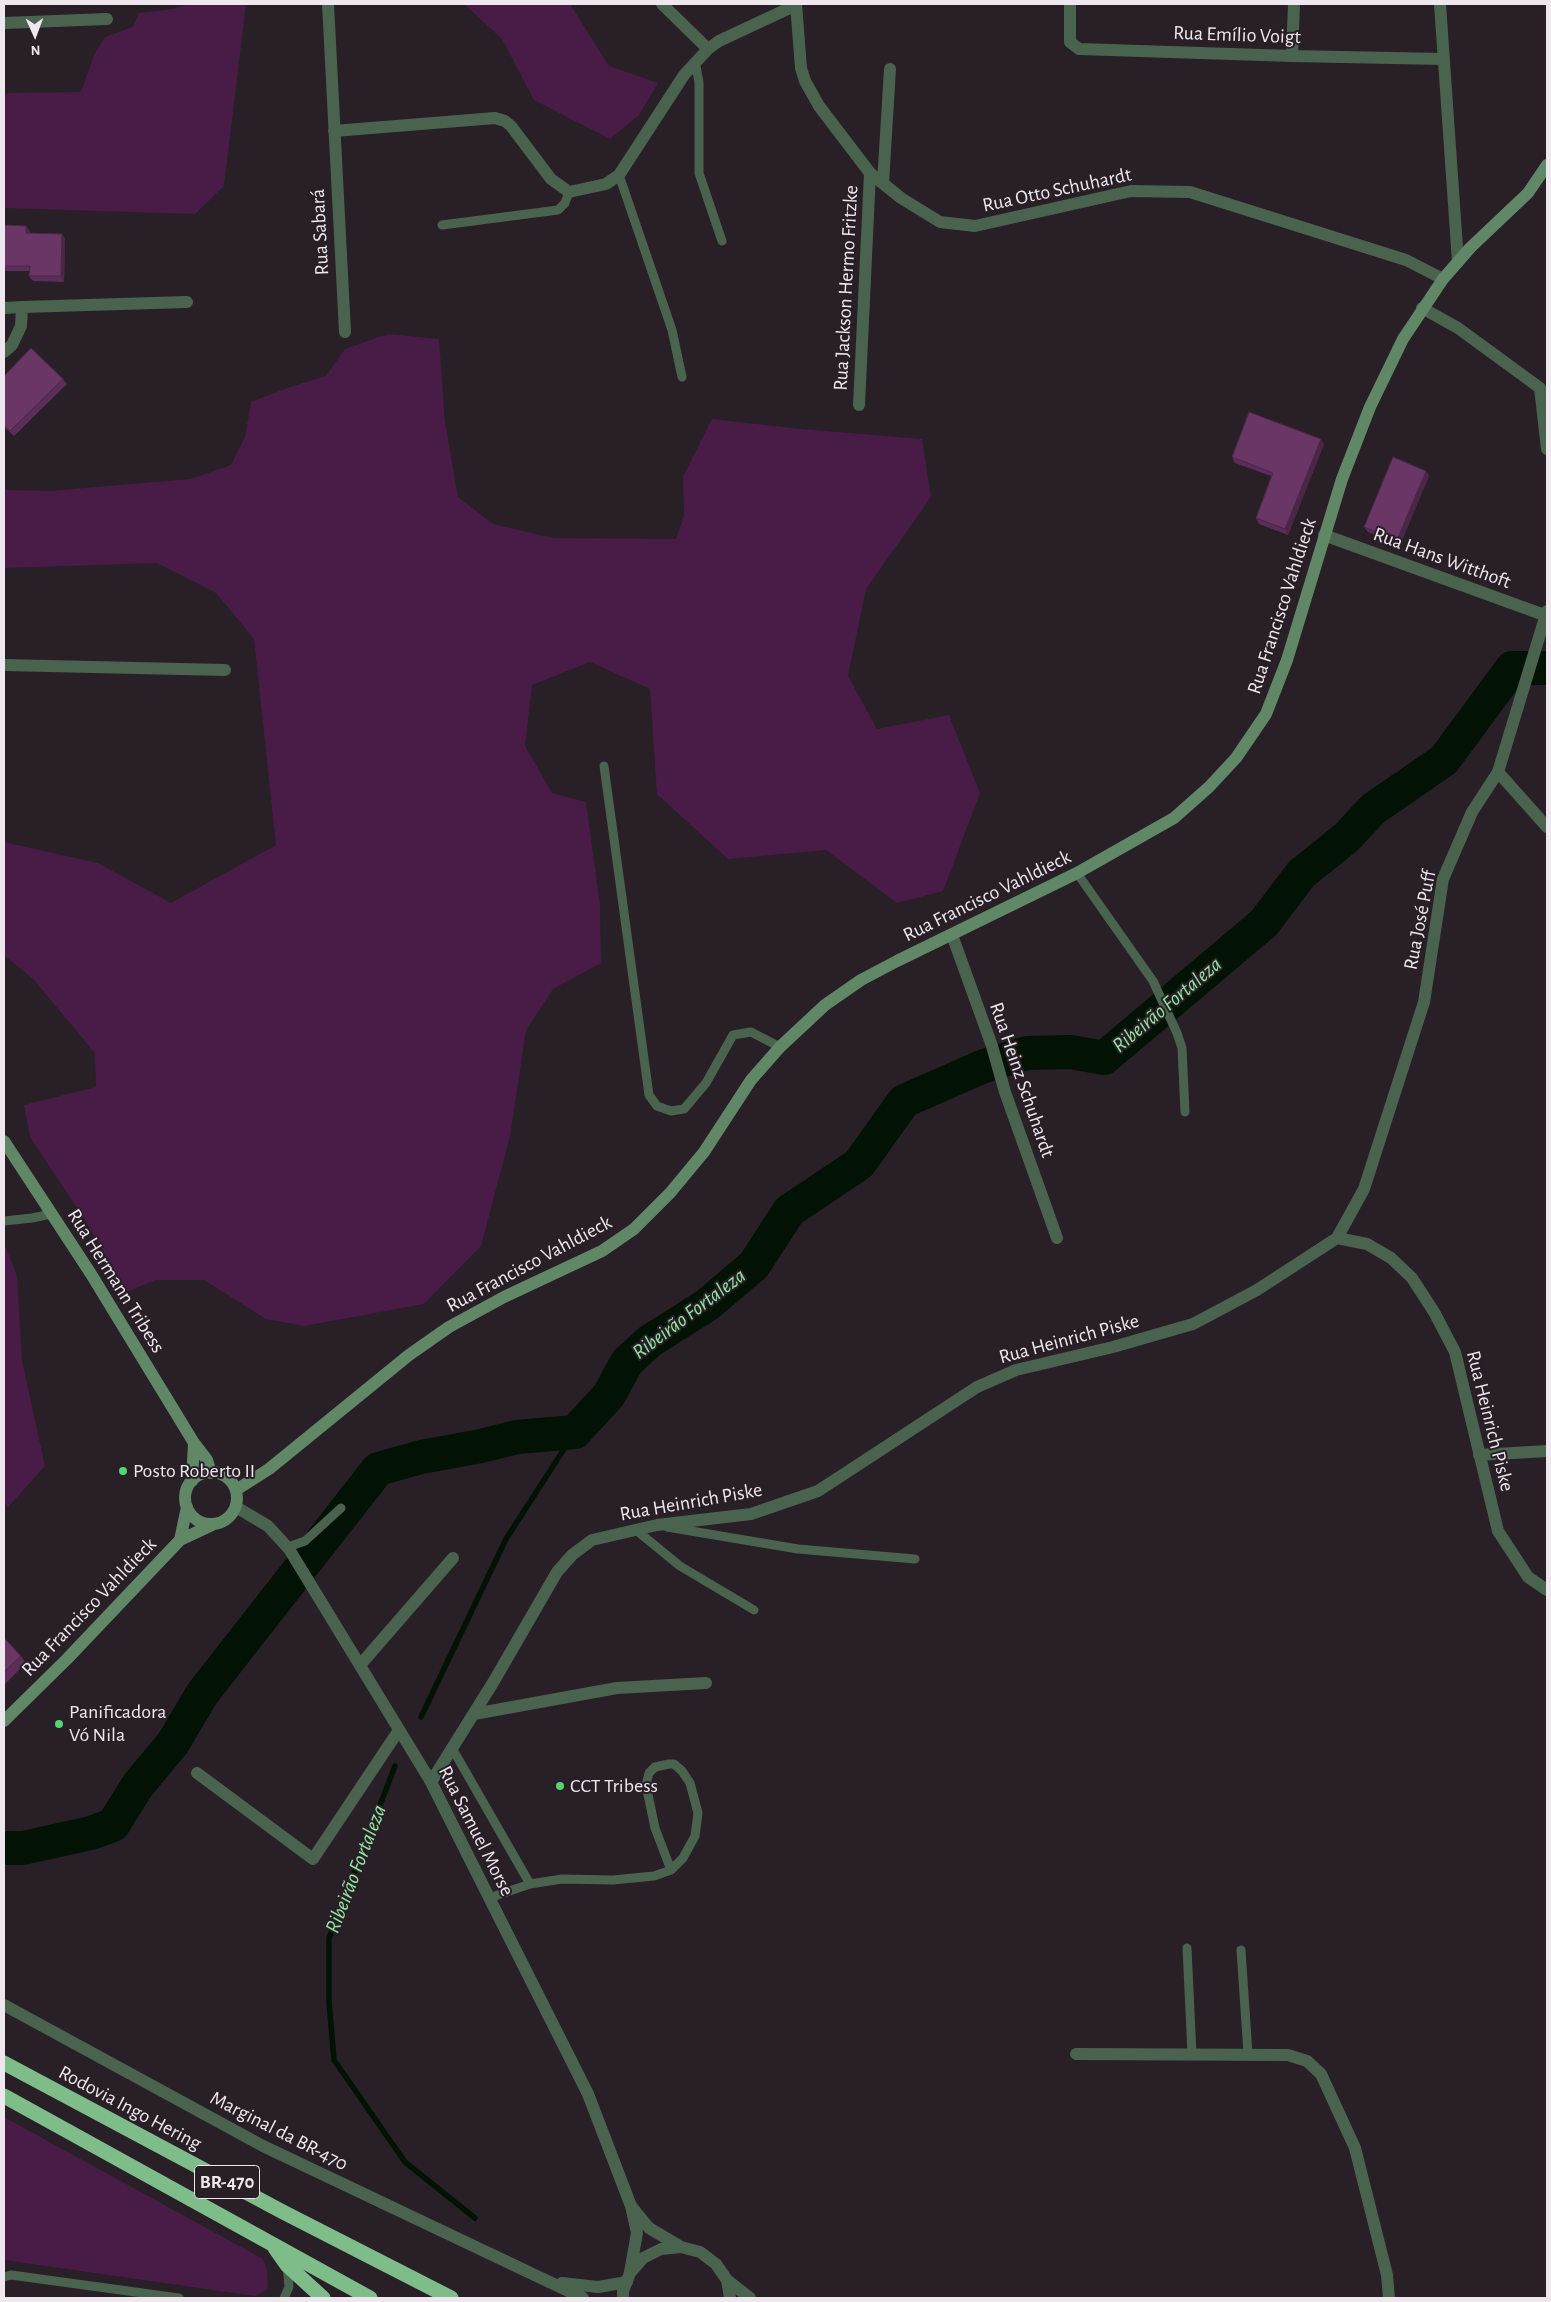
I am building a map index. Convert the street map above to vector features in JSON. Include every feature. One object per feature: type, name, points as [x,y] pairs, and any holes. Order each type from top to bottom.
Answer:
[{"type":"highway","name":"Rodovia Ingo Hering","points":[[4,2063],[283,2212],[451,2298]]},
{"type":"highway","name":"BR-470","points":[[4,2096],[370,2298]]},
{"type":"highway","points":[[271,2243],[287,2265],[323,2298]]},
{"type":"main road","name":"Rua Francisco Vahldieck","points":[[236,1490],[269,1469],[409,1355],[449,1327],[504,1297],[602,1251],[634,1229],[670,1193],[704,1152],[751,1080],[780,1047],[825,1005],[862,980],[1077,873],[1174,818],[1209,788],[1236,758],[1266,714],[1287,660],[1342,479],[1370,407],[1404,339],[1422,308],[1443,280],[1458,262],[1528,193],[1547,165]]},
{"type":"main road","name":"Rua Hermann Tribess","points":[[4,1141],[91,1274],[194,1443],[207,1460],[211,1473]]},
{"type":"main road","points":[[192,1481],[194,1443]]},
{"type":"main road","points":[[192,1481],[204,1474],[211,1473],[226,1478],[236,1490],[236,1507]]},
{"type":"main road","name":"Rua Francisco Vahldieck","points":[[180,1540],[187,1508],[186,1493],[192,1481]]},
{"type":"main road","name":"Rua Francisco Vahldieck","points":[[4,1721],[68,1659],[180,1540],[214,1524],[223,1522],[231,1516],[236,1507]]},
{"type":"main road","points":[[187,1508],[195,1519],[204,1523],[214,1524]]},
{"type":"street","name":"Rua Sabará","points":[[328,4],[345,332]]},
{"type":"street","points":[[662,4],[708,49]]},
{"type":"street","points":[[334,131],[495,118],[505,121],[511,126],[551,179],[569,192],[606,184],[619,175],[663,105],[695,62],[708,49],[719,40],[796,4]]},
{"type":"street","name":"Rua Otto Schuhardt","points":[[796,4],[799,52],[805,81],[819,106],[870,172],[901,198],[940,222],[976,226],[1131,191],[1190,192],[1406,260],[1443,280]]},
{"type":"street","name":"Rua Emílio Voigt","points":[[1070,4],[1070,42],[1079,49],[1443,59]]},
{"type":"street","points":[[1292,56],[1294,4]]},
{"type":"street","points":[[1440,4],[1458,262]]},
{"type":"street","points":[[4,23],[107,18]]},
{"type":"street","points":[[883,183],[890,69]]},
{"type":"street","name":"Rua Jackson Hermo Fritzke","points":[[859,405],[870,172]]},
{"type":"street","points":[[4,308],[187,302]]},
{"type":"street","points":[[4,352],[12,346],[21,326],[22,307]]},
{"type":"street","points":[[1422,308],[1458,328],[1544,388],[1547,449]]},
{"type":"street","name":"Rua Hans Witthoft","points":[[1324,535],[1547,614]]},
{"type":"street","name":"Rua José Puff","points":[[1336,1238],[1364,1189],[1424,1002],[1443,879],[1472,812],[1498,772],[1547,614]]},
{"type":"street","points":[[4,665],[225,670]]},
{"type":"street","points":[[1498,772],[1547,827]]},
{"type":"street","name":"Rua Heinz Schuhardt","points":[[952,935],[1057,1238]]},
{"type":"street","name":"Rua Heinrich Piske","points":[[431,1782],[474,1714],[557,1572],[572,1555],[592,1540],[657,1525],[751,1514],[818,1491],[977,1387],[1016,1370],[1193,1324],[1257,1290],[1336,1238],[1367,1244],[1391,1258],[1412,1278],[1434,1312],[1455,1352],[1478,1455],[1498,1531],[1528,1577],[1547,1590]]},
{"type":"street","points":[[1478,1455],[1547,1451]]},
{"type":"street","name":"Rua Samuel Morse","points":[[236,1507],[268,1526],[288,1548],[361,1664],[431,1782],[588,2094],[631,2206],[637,2233],[623,2298]]},
{"type":"street","points":[[361,1664],[453,1558]]},
{"type":"street","points":[[474,1714],[616,1688],[706,1682]]},
{"type":"street","points":[[197,1772],[313,1859],[399,1730]]},
{"type":"street","name":"Marginal da BR-470","points":[[4,2005],[263,2146],[584,2298]]},
{"type":"street","points":[[1076,2054],[1288,2055],[1308,2060],[1321,2074],[1355,2148],[1386,2274],[1389,2298]]},
{"type":"street","name":"Rua Samuel Morse","points":[[631,2206],[650,2228],[681,2247],[700,2252],[716,2264],[726,2280]]},
{"type":"street","points":[[629,2277],[644,2258],[661,2249],[681,2247]]},
{"type":"street","name":"Marginal da BR-470","points":[[542,2279],[574,2286],[598,2287],[629,2277]]},
{"type":"street","points":[[726,2280],[730,2298]]},
{"type":"street","points":[[726,2280],[750,2298]]},
{"type":"lane","points":[[695,62],[698,82],[699,173],[722,241]]},
{"type":"lane","points":[[619,175],[672,330],[682,377]]},
{"type":"lane","points":[[442,225],[558,210],[565,203],[569,192]]},
{"type":"lane","points":[[604,766],[649,1095],[657,1106],[671,1111],[684,1109],[706,1083],[733,1035],[751,1032],[780,1047]]},
{"type":"lane","points":[[1077,873],[1153,981],[1177,1033],[1182,1048],[1184,1112]]},
{"type":"lane","points":[[4,1221],[51,1214]]},
{"type":"lane","points":[[288,1548],[305,1541],[341,1508]]},
{"type":"lane","points":[[657,1525],[798,1549],[915,1559]]},
{"type":"lane","points":[[636,1530],[680,1566],[754,1610]]},
{"type":"lane","points":[[452,1748],[530,1884]]},
{"type":"lane","points":[[490,1898],[530,1884],[562,1879],[613,1880],[646,1877],[670,1870],[683,1858],[695,1836],[698,1812],[690,1783],[682,1771],[674,1764],[654,1767],[649,1773],[646,1785],[655,1828],[670,1870]]},
{"type":"lane","points":[[1188,1948],[1192,2054]]},
{"type":"lane","points":[[1240,1950],[1248,2054]]},
{"type":"lane","points":[[284,2298],[289,2287],[287,2265]]},
{"type":"lane","points":[[4,2278],[11,2275],[179,2298]]},
{"type":"shaded area","points":[[189,4],[246,4],[224,186],[195,214],[4,208],[4,95],[8,93],[81,92],[94,55],[105,37],[133,27],[139,13],[173,9]]},
{"type":"shaded area","points":[[464,4],[570,4],[609,66],[658,83],[639,115],[610,139],[534,100],[502,39]]},
{"type":"shaded area","points":[[388,334],[439,339],[445,422],[458,497],[493,524],[553,538],[676,539],[684,516],[683,477],[712,419],[801,429],[922,439],[931,497],[866,589],[848,676],[877,729],[949,715],[980,793],[943,891],[897,903],[826,850],[728,859],[657,794],[650,689],[590,662],[532,685],[525,746],[552,793],[586,802],[600,905],[601,963],[553,989],[526,1030],[510,1136],[481,1246],[424,1304],[304,1326],[266,1319],[204,1280],[155,1280],[127,1292],[85,1220],[30,1137],[24,1105],[96,1087],[95,1053],[34,980],[4,955],[4,842],[98,863],[171,903],[276,845],[254,639],[216,593],[157,563],[4,568],[4,490],[50,491],[191,479],[231,465],[245,437],[251,402],[326,376],[345,349]]},
{"type":"shaded area","points":[[4,1243],[17,1276],[22,1361],[45,1466],[8,1507],[4,1502]]},
{"type":"shaded area","points":[[4,2117],[263,2259],[267,2270],[268,2289],[255,2296],[4,2260]]},
{"type":"building","points":[[4,225],[26,226],[26,233],[62,234],[61,276],[29,276],[30,266],[4,266]]},
{"type":"building","points":[[31,348],[63,379],[10,431],[4,425],[4,376]]},
{"type":"building","points":[[1249,412],[1321,439],[1285,529],[1256,518],[1273,473],[1232,457]]},
{"type":"building","points":[[1393,457],[1426,471],[1397,540],[1364,527]]},
{"type":"building","points":[[4,1638],[21,1656],[4,1672]]},
{"type":"waterway","name":"Ribeirão Fortaleza","points":[[4,1848],[23,1848],[91,1833],[113,1825],[138,1785],[173,1743],[202,1694],[378,1469],[421,1457],[517,1437],[575,1432],[609,1395],[627,1362],[650,1341],[707,1305],[754,1265],[789,1211],[859,1164],[904,1101],[984,1066],[1027,1053],[1071,1052],[1104,1058],[1264,923],[1301,874],[1347,837],[1373,809],[1444,760],[1512,668],[1547,668]]},
{"type":"waterway","name":"Ribeirão Fortaleza","points":[[421,1717],[506,1539],[575,1432]]},
{"type":"waterway","name":"Ribeirão Fortaleza","points":[[395,1766],[329,1938],[329,2002],[334,2060],[405,2162],[475,2218]]},
{"type":"place","name":"Posto Roberto II","points":[[123,1471]]},
{"type":"place","name":"Panificadora Vó Nila","points":[[59,1724]]},
{"type":"place","name":"CCT Tribess","points":[[560,1786]]}]
